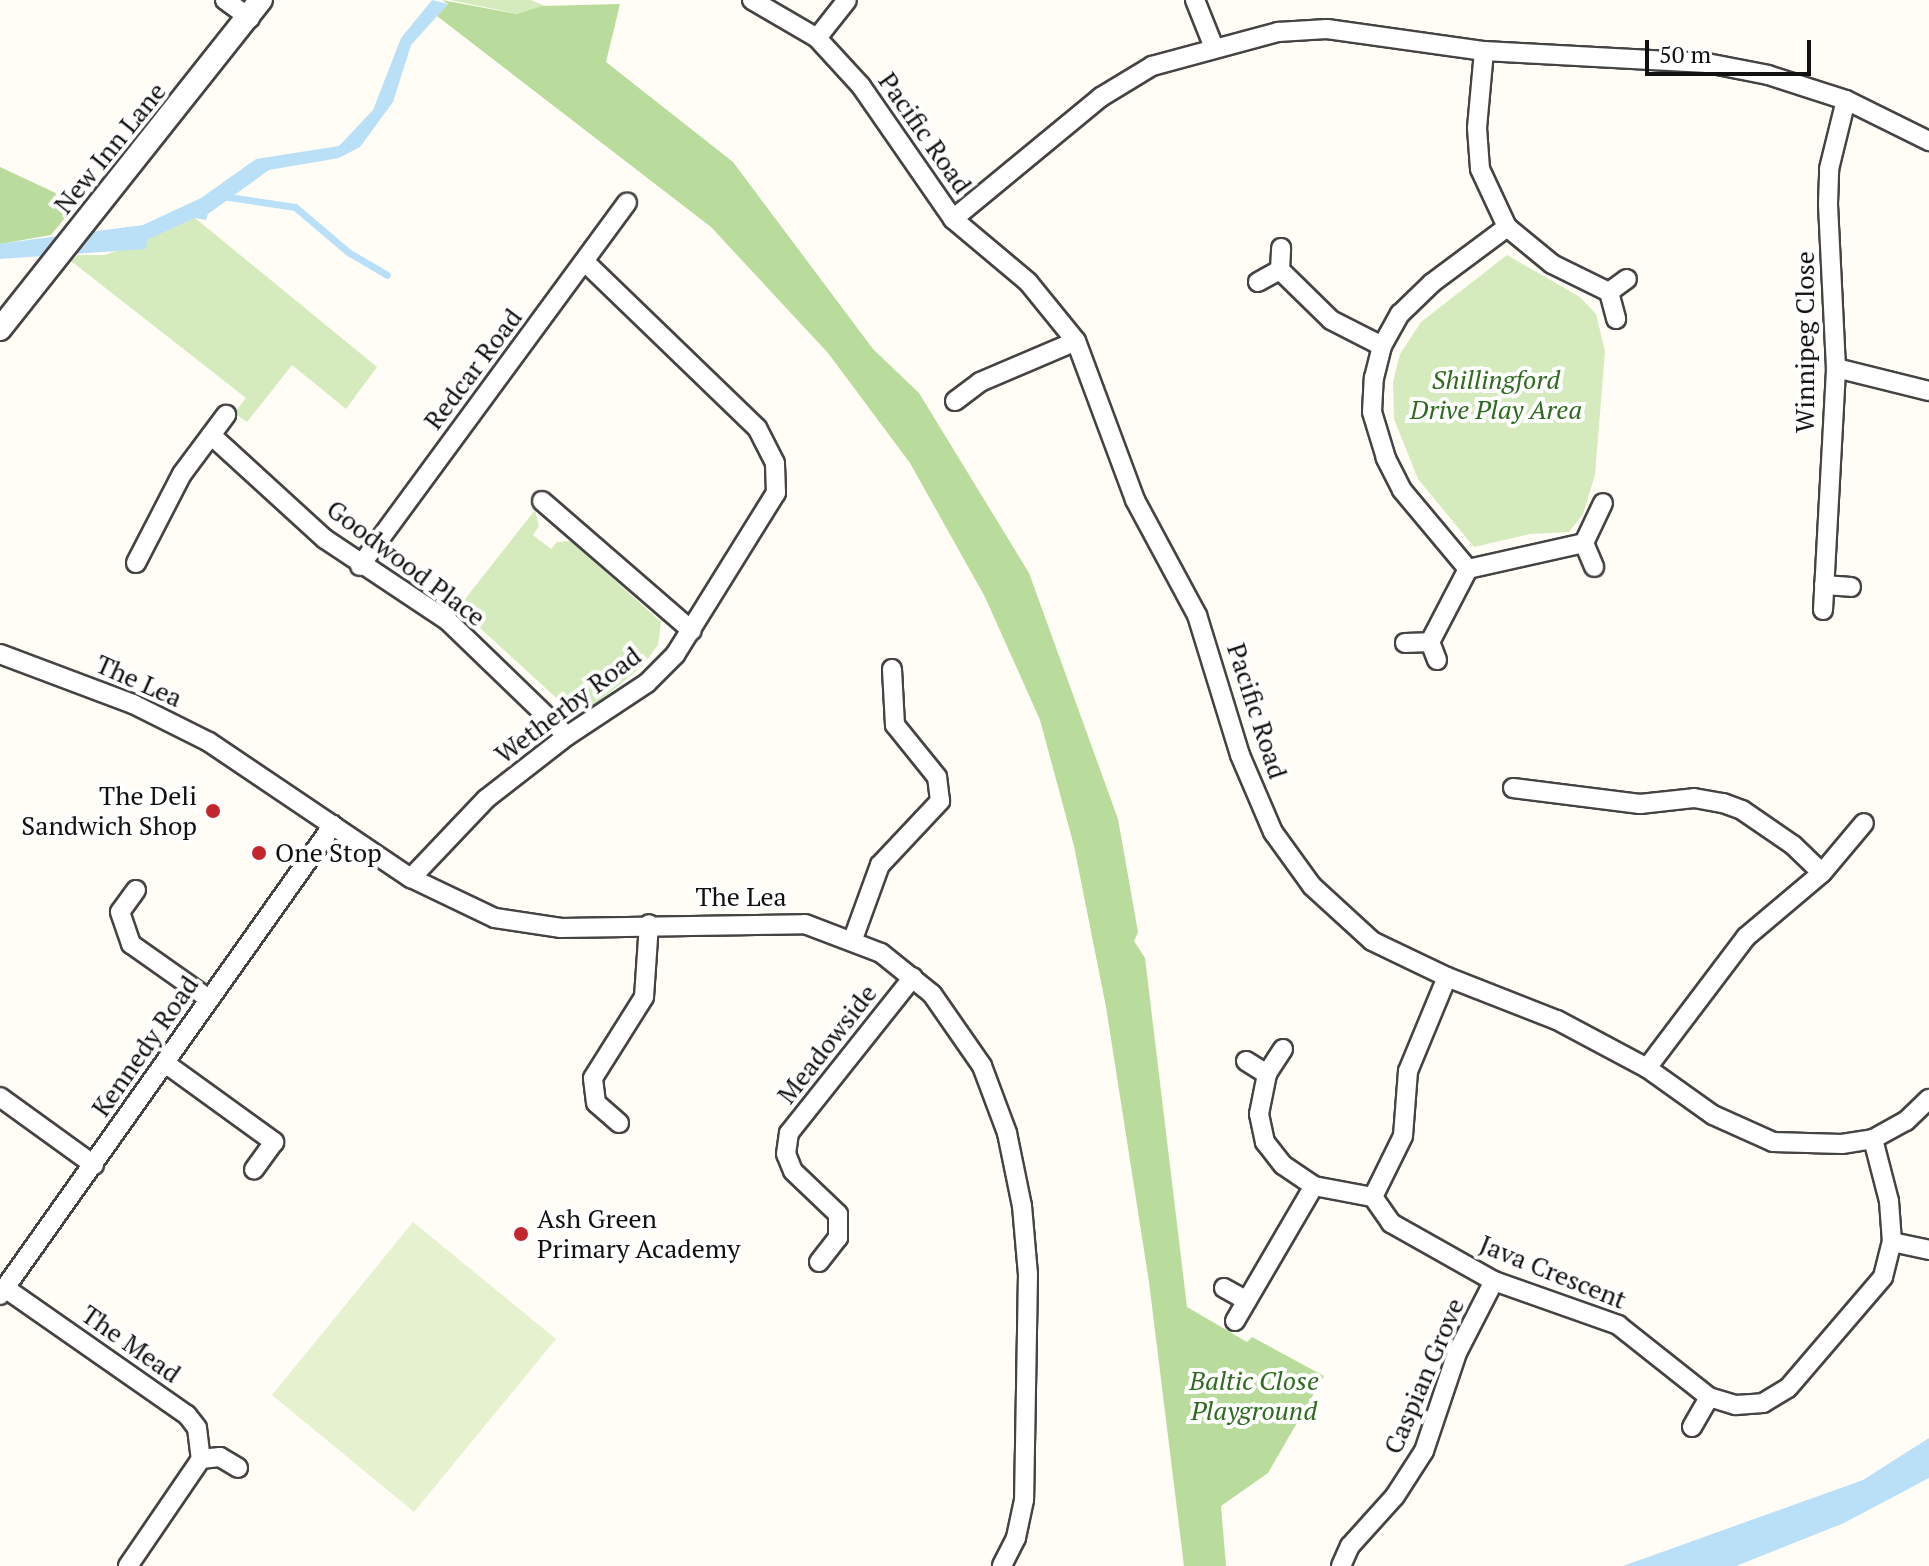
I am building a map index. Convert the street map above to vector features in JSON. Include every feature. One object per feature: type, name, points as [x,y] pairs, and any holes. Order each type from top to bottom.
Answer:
[{"type":"street","points":[[225,0],[256,9]]},
{"type":"street","name":"Pacific Road","points":[[752,0],[817,38],[861,86],[953,219],[1028,282],[1076,341],[1135,500],[1197,615],[1240,755],[1273,832],[1312,886],[1372,941],[1447,977],[1557,1020],[1647,1068],[1713,1115],[1773,1142],[1842,1144],[1873,1139],[1906,1121],[1929,1099]]},
{"type":"street","points":[[817,38],[847,0]]},
{"type":"street","points":[[1195,0],[1213,45]]},
{"type":"street","name":"New Inn Lane","points":[[0,329],[256,9]]},
{"type":"street","points":[[953,219],[1101,97],[1152,66],[1213,45],[1278,32],[1327,29],[1484,51],[1707,63],[1768,75],[1846,100],[1929,141]]},
{"type":"street","points":[[1484,51],[1477,128],[1480,169],[1507,227],[1552,264],[1609,292],[1616,319]]},
{"type":"street","name":"Winnipeg Close","points":[[1823,610],[1836,368],[1829,169],[1846,100]]},
{"type":"street","name":"Redcar Road","points":[[360,566],[627,203]]},
{"type":"street","points":[[1468,569],[1402,490],[1386,458],[1372,412],[1382,346],[1400,314],[1432,283],[1507,227]]},
{"type":"street","points":[[1281,248],[1280,270],[1331,320],[1382,346]]},
{"type":"street","name":"Wetherby Road","points":[[411,878],[457,824],[567,736],[647,683],[692,631],[776,493],[775,463],[743,413],[585,262]]},
{"type":"street","points":[[1258,282],[1280,270]]},
{"type":"street","points":[[1609,292],[1627,279]]},
{"type":"street","points":[[955,401],[980,382],[1076,341]]},
{"type":"street","points":[[1836,368],[1929,391]]},
{"type":"street","points":[[980,382],[988,401]]},
{"type":"street","points":[[136,563],[182,474],[226,415]]},
{"type":"street","name":"Goodwood Place","points":[[211,435],[360,566],[448,621],[567,736]]},
{"type":"street","points":[[542,501],[553,520],[692,631]]},
{"type":"street","points":[[1594,567],[1584,543],[1603,503]]},
{"type":"street","points":[[1437,660],[1430,642],[1468,569],[1584,543]]},
{"type":"street","points":[[1824,585],[1851,587]]},
{"type":"street","points":[[1405,643],[1430,642]]},
{"type":"street","name":"The Lea","points":[[0,654],[133,704],[209,742],[411,878],[495,918],[561,928],[777,922],[853,939],[913,977],[955,1021],[982,1066],[1007,1133],[1022,1206],[1028,1274],[1024,1500],[1016,1538],[1002,1566]]},
{"type":"street","points":[[853,939],[880,865],[940,801],[937,777],[895,725],[892,669]]},
{"type":"street","points":[[1513,788],[1640,804],[1694,798],[1723,803],[1742,810],[1793,845],[1822,873]]},
{"type":"street","points":[[1647,1068],[1746,937],[1822,873],[1864,823]]},
{"type":"street","name":"Kennedy Road","points":[[2,1292],[333,825]]},
{"type":"street","points":[[136,890],[120,912],[131,944],[209,999]]},
{"type":"street","points":[[619,1123],[596,1103],[593,1078],[644,997],[649,924]]},
{"type":"street","name":"Meadowside","points":[[819,1262],[838,1238],[838,1214],[793,1171],[786,1154],[789,1133],[913,977]]},
{"type":"street","points":[[1283,1049],[1267,1074],[1259,1114],[1265,1142],[1283,1165],[1314,1186],[1373,1197],[1403,1136],[1408,1071],[1447,977]]},
{"type":"street","points":[[1246,1061],[1267,1074]]},
{"type":"street","points":[[165,1063],[274,1142],[254,1170]]},
{"type":"street","points":[[0,1097],[94,1165]]},
{"type":"street","name":"Java Crescent","points":[[1373,1197],[1391,1223],[1494,1281],[1618,1325],[1709,1397],[1736,1405],[1763,1403],[1788,1388],[1883,1277],[1892,1242],[1889,1201],[1873,1139]]},
{"type":"street","points":[[1235,1321],[1314,1186]]},
{"type":"street","points":[[1892,1242],[1929,1250]]},
{"type":"street","name":"Caspian Grove","points":[[1341,1566],[1350,1546],[1395,1496],[1424,1451],[1457,1353],[1494,1281]]},
{"type":"street","points":[[1224,1288],[1247,1301]]},
{"type":"street","name":"The Mead","points":[[2,1292],[187,1415],[202,1444],[201,1459]]},
{"type":"street","points":[[1692,1427],[1709,1397]]},
{"type":"street","points":[[128,1566],[201,1459],[220,1457],[238,1468]]},
{"type":"green space","name":"Baltic Close Playground","points":[[442,0],[517,14],[542,6],[620,4],[606,62],[733,162],[873,349],[919,393],[1029,573],[1118,819],[1138,932],[1134,941],[1145,958],[1187,1307],[1247,1342],[1252,1337],[1324,1376],[1268,1473],[1221,1506],[1226,1566],[1184,1566],[1149,1282],[1106,1007],[1074,846],[1040,720],[985,597],[910,463],[828,353],[711,227],[437,16],[448,4]]},
{"type":"green space","points":[[450,0],[531,0],[545,6],[518,14]]},
{"type":"green space","points":[[0,167],[77,203],[51,235],[0,244]]},
{"type":"green space","points":[[195,218],[377,367],[346,409],[292,365],[247,422],[234,413],[246,398],[71,261],[78,255],[104,255],[133,246],[140,249],[146,240]]},
{"type":"green space","name":"Shillingford Drive Play Area","points":[[1507,255],[1580,297],[1596,314],[1605,351],[1595,475],[1583,514],[1569,532],[1530,534],[1474,547],[1418,479],[1394,419],[1393,382],[1400,354],[1421,322]]},
{"type":"green space","points":[[535,510],[539,526],[533,535],[551,549],[557,542],[571,541],[661,622],[658,645],[642,666],[585,713],[563,704],[458,608]]},
{"type":"green space","points":[[413,1222],[556,1339],[414,1512],[272,1395]]},
{"type":"water","points":[[432,0],[448,4],[411,45],[393,102],[360,147],[339,158],[269,170],[208,214],[206,220],[195,218],[147,240],[146,249],[0,259],[0,244],[143,225],[201,198],[256,159],[339,146],[373,110],[401,38]]},
{"type":"water","points":[[1929,1438],[1929,1478],[1844,1523],[1736,1566],[1623,1566],[1863,1480]]},
{"type":"waterway","points":[[222,196],[295,207],[348,252],[387,275]]},
{"type":"place","name":"The Deli Sandwich Shop","points":[[213,811]]},
{"type":"place","name":"One Stop","points":[[259,853]]},
{"type":"place","name":"Ash Green Primary Academy","points":[[521,1234]]}]
